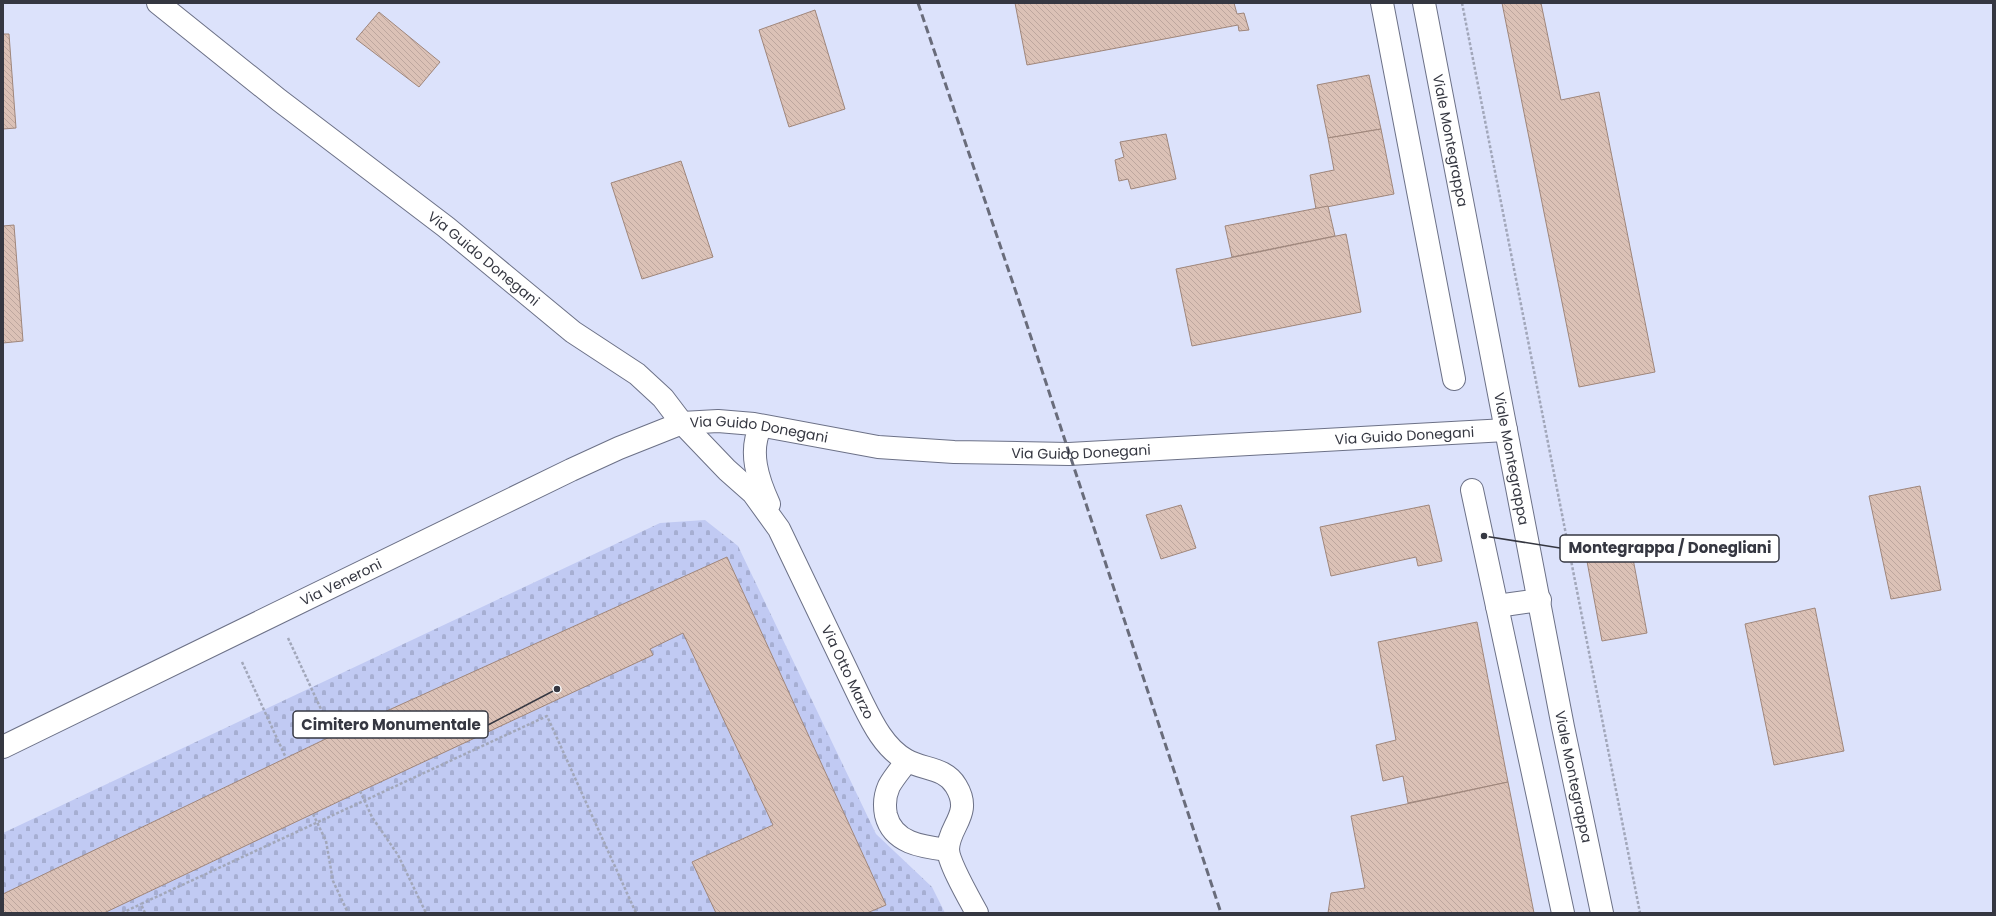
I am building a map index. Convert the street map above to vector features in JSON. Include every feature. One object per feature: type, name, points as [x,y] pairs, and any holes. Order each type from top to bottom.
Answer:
[{"type":"street","name":"Via Guido Donegani","points":[[158,3],[279,100],[446,227],[573,332],[637,374],[663,398],[682,423],[718,421],[761,426],[878,447],[954,452],[1069,454],[1506,430]]},
{"type":"street","points":[[1382,3],[1454,379]]},
{"type":"street","name":"Viale Montegrappa","points":[[1424,3],[1540,600],[1563,727],[1602,913]]},
{"type":"street","name":"Via Otto Marzo","points":[[682,423],[727,470],[753,494],[780,529],[873,724],[888,745],[907,761],[942,773],[950,778],[956,786],[961,797],[962,808],[961,816],[951,838],[948,850]]},
{"type":"street","name":"Via Veneroni","points":[[3,747],[571,470],[619,448],[682,423]]},
{"type":"street","points":[[761,426],[757,439],[756,467],[761,486],[780,529]]},
{"type":"street","points":[[1472,490],[1562,913]]},
{"type":"street","points":[[1497,606],[1540,600]]},
{"type":"street","points":[[907,761],[889,786],[884,807],[887,818],[892,828],[906,841],[922,846],[948,850],[953,865],[977,913]]},
{"type":"path","points":[[1462,3],[1640,913]]},
{"type":"path","points":[[278,614],[333,736]]},
{"type":"path","points":[[231,637],[286,758]]},
{"type":"path","points":[[122,913],[547,716],[636,913]]},
{"type":"path","points":[[360,791],[372,817],[398,855],[426,913]]},
{"type":"path","points":[[313,814],[326,841],[333,881],[348,913]]},
{"type":"path","points":[[141,904],[146,913]]},
{"type":"green space","points":[[705,520],[738,546],[876,834],[932,887],[945,913],[3,913],[3,833],[660,523]]},
{"type":"building","points":[[1015,3],[1234,3],[1237,14],[1244,13],[1249,30],[1239,31],[1238,25],[1027,65]]},
{"type":"building","points":[[1502,3],[1541,3],[1561,100],[1599,92],[1655,372],[1579,387]]},
{"type":"building","points":[[815,10],[845,109],[789,127],[759,30]]},
{"type":"building","points":[[379,12],[440,62],[419,87],[356,39]]},
{"type":"building","points":[[3,34],[9,34],[16,128],[3,129]]},
{"type":"building","points":[[1369,75],[1381,129],[1328,138],[1317,85]]},
{"type":"building","points":[[1381,129],[1394,194],[1316,209],[1310,175],[1334,170],[1328,138]]},
{"type":"building","points":[[1166,134],[1176,179],[1131,189],[1128,179],[1119,181],[1115,160],[1124,157],[1120,142]]},
{"type":"building","points":[[681,161],[713,257],[642,279],[611,183]]},
{"type":"building","points":[[1328,206],[1335,236],[1232,257],[1225,226]]},
{"type":"building","points":[[14,225],[23,341],[3,343],[3,226]]},
{"type":"building","points":[[1346,234],[1361,312],[1192,346],[1176,269]]},
{"type":"building","points":[[1920,486],[1941,590],[1891,599],[1869,496]]},
{"type":"building","points":[[1181,505],[1196,548],[1161,559],[1146,515]]},
{"type":"building","points":[[1429,505],[1442,561],[1418,566],[1416,557],[1331,576],[1320,527]]},
{"type":"building","points":[[1631,548],[1647,633],[1602,641],[1586,556]]},
{"type":"building","points":[[727,557],[886,905],[867,913],[716,913],[692,862],[773,825],[683,633],[650,649],[653,655],[104,913],[3,913],[3,894],[338,733]]},
{"type":"building","points":[[1815,608],[1844,751],[1774,765],[1745,624]]},
{"type":"building","points":[[1477,622],[1508,782],[1408,803],[1403,776],[1383,781],[1376,745],[1396,740],[1378,642]]},
{"type":"building","points":[[1508,782],[1534,913],[1328,913],[1331,893],[1365,888],[1351,816]]},
{"type":"railway","points":[[918,3],[1021,307],[1221,913]]},
{"type":"place","name":"Montegrappa / Donegliani","points":[[1484,536]]},
{"type":"place","name":"Cimitero Monumentale","points":[[557,689]]}]
